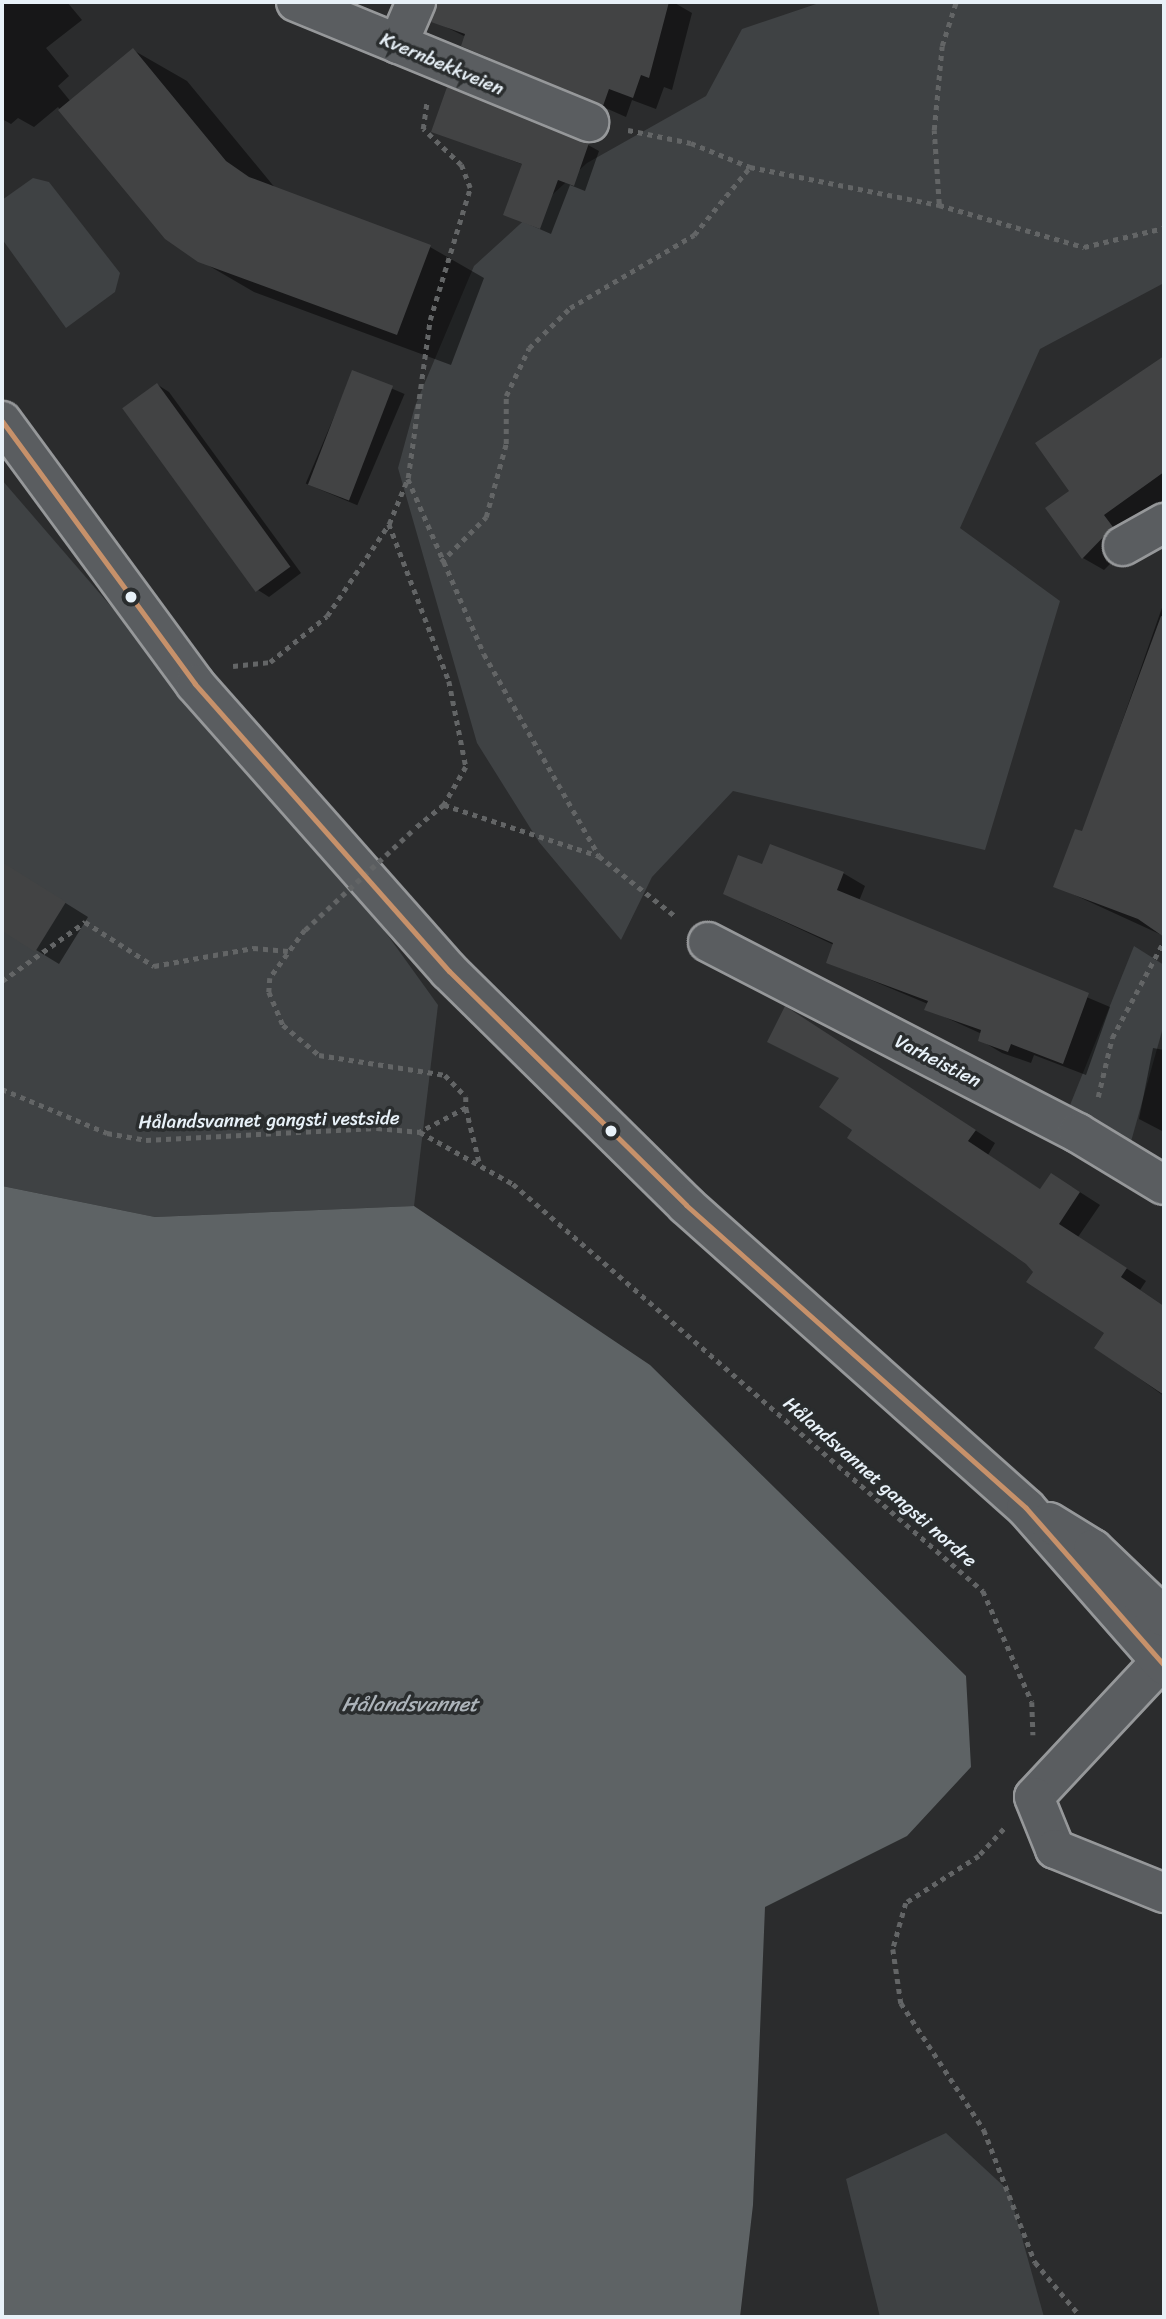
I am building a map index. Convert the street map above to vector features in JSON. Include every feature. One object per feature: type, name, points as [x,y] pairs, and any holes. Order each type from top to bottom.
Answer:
[{"type":"main road","name":"Kvernbekkveien","points":[[296,2],[589,122]]},
{"type":"main road","points":[[398,44],[415,2]]},
{"type":"main road","points":[[2,421],[195,684],[449,971],[558,1083],[1026,1508],[1080,1577],[1163,1662],[1034,1797],[1055,1849],[1164,1893]]},
{"type":"main road","points":[[1123,546],[1164,523]]},
{"type":"main road","name":"Varheistien","points":[[708,942],[1078,1133],[1164,1185]]},
{"type":"main road","points":[[1026,1508],[1093,1549],[1164,1618]]},
{"type":"path","points":[[939,205],[934,130],[942,46],[956,2]]},
{"type":"path","points":[[195,684],[237,664],[270,662],[327,616],[389,524],[408,478],[430,320],[470,188],[461,164],[423,129],[429,85],[411,70],[398,44]]},
{"type":"path","points":[[589,122],[691,143],[750,167],[939,205],[1084,247],[1164,228]]},
{"type":"path","points":[[441,562],[486,517],[506,444],[509,387],[529,348],[570,308],[694,236],[750,167]]},
{"type":"path","points":[[408,478],[441,562],[484,654],[599,856]]},
{"type":"path","points":[[389,524],[463,732],[466,767],[444,805],[304,930],[288,951],[269,992],[283,1025],[305,1048],[355,1063],[445,1075],[466,1097],[466,1108],[479,1163]]},
{"type":"path","points":[[444,805],[599,856],[708,942]]},
{"type":"path","points":[[2,981],[85,922],[154,966],[253,948],[288,951]]},
{"type":"path","points":[[1078,1133],[1098,1096],[1112,1038],[1164,941]]},
{"type":"path","name":"Hålandsvannet gangsti vestside","points":[[2,1089],[107,1133],[146,1140],[377,1128],[419,1132]]},
{"type":"path","points":[[419,1132],[466,1108]]},
{"type":"path","name":"Hålandsvannet gangsti nordre","points":[[419,1132],[479,1163],[542,1204],[607,1270],[909,1520],[983,1591],[1032,1702],[1034,1797]]},
{"type":"path","points":[[1034,1797],[979,1856],[906,1903],[893,1950],[901,2003],[984,2130],[1035,2262],[1082,2317]]},
{"type":"shaded area","points":[[822,2],[1164,2],[1164,283],[1040,349],[960,528],[1060,601],[985,850],[733,791],[652,877],[621,940],[539,842],[477,743],[398,468],[415,406],[474,266],[587,163],[706,96],[742,29]]},
{"type":"shaded area","points":[[33,178],[49,182],[120,273],[115,292],[66,328],[2,239],[2,200]]},
{"type":"shaded area","points":[[2,480],[353,887],[438,1005],[414,1206],[155,1217],[2,1186]]},
{"type":"shaded area","points":[[1134,946],[1164,965],[1164,1024],[1125,1163],[1062,1125]]},
{"type":"shaded area","points":[[946,2133],[1009,2191],[1044,2317],[880,2317],[846,2179]]},
{"type":"water","name":"Hålandsvannet","points":[[2,1186],[155,1217],[414,1206],[650,1365],[966,1676],[971,1767],[907,1836],[765,1907],[753,2205],[740,2317],[2,2317]]},
{"type":"building","points":[[437,2],[669,2],[649,78],[641,75],[633,98],[609,89],[603,106],[461,46],[465,34],[431,22]]},
{"type":"building","points":[[133,48],[226,161],[249,177],[431,245],[397,335],[198,262],[165,239],[58,110]]},
{"type":"building","points":[[447,87],[589,143],[574,186],[558,180],[540,229],[503,215],[522,164],[431,132]]},
{"type":"building","points":[[1164,356],[1164,472],[1104,515],[1113,527],[1082,559],[1045,508],[1069,491],[1035,443]]},
{"type":"building","points":[[352,370],[393,386],[349,501],[308,485]]},
{"type":"building","points":[[157,383],[290,567],[256,592],[122,408]]},
{"type":"building","points":[[1161,616],[1164,617],[1164,937],[1138,919],[1053,887],[1075,829],[1082,831]]},
{"type":"building","points":[[770,844],[844,872],[837,890],[1089,993],[1063,1064],[1011,1044],[1008,1052],[978,1041],[981,1030],[924,1010],[928,1001],[826,963],[833,943],[723,894],[738,855],[762,864]]},
{"type":"building","points":[[2,862],[66,902],[35,952],[2,931]]},
{"type":"building","points":[[785,1006],[976,1130],[968,1141],[1040,1189],[1051,1173],[1080,1192],[1059,1224],[1127,1268],[1121,1277],[1164,1306],[1164,1395],[1094,1348],[1104,1333],[1026,1282],[1033,1272],[1026,1264],[847,1138],[852,1130],[819,1107],[839,1078],[767,1042]]},
{"type":"transit line","points":[[2,421],[195,684],[449,971],[686,1205],[1026,1508],[1164,1665]]}]
